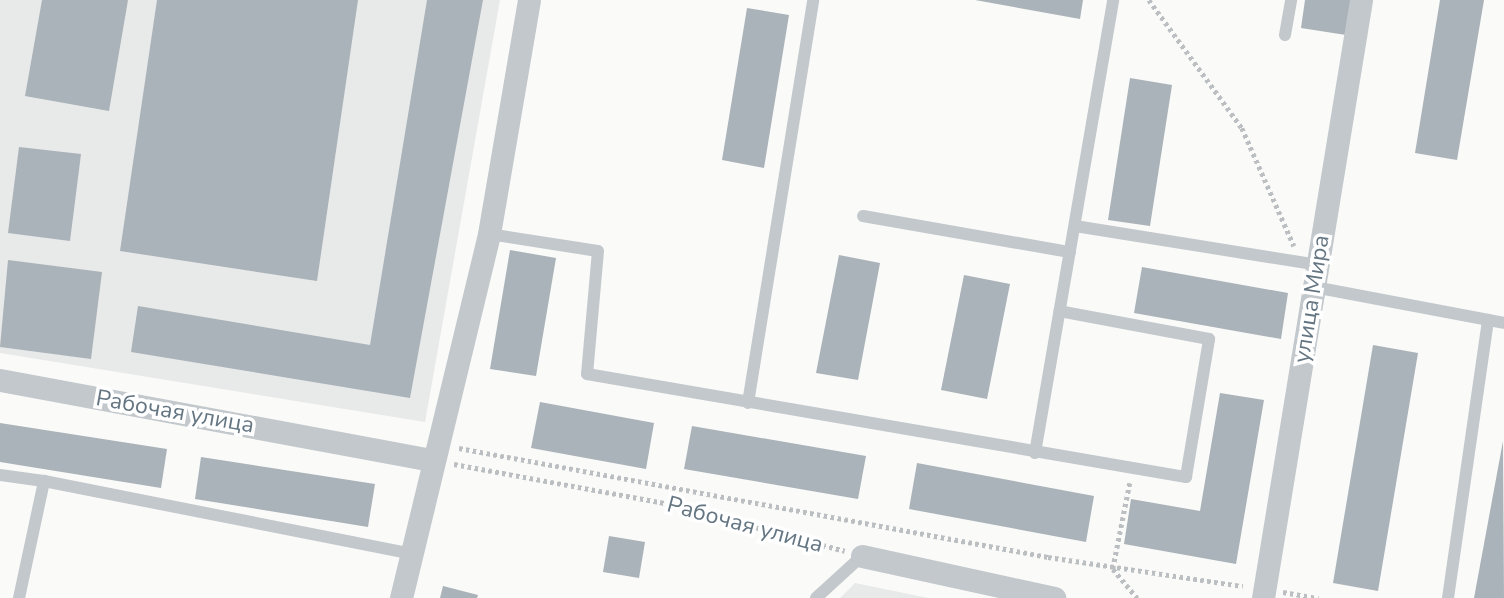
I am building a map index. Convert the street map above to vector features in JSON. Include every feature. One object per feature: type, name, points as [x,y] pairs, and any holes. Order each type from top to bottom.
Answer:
[{"type":"street","points":[[401,598],[489,234],[529,0]]},
{"type":"street","name":"улица Мира","points":[[1264,592],[1311,272],[1362,0]]},
{"type":"street","name":"Рабочая улица","points":[[0,380],[433,460]]},
{"type":"street","points":[[862,556],[1054,598]]},
{"type":"lane","points":[[748,403],[813,0]]},
{"type":"lane","points":[[1035,453],[1113,0]]},
{"type":"lane","points":[[1286,35],[1291,0]]},
{"type":"lane","points":[[863,216],[1070,252]]},
{"type":"lane","points":[[1075,226],[1311,272],[1504,323]]},
{"type":"lane","points":[[489,234],[598,251],[587,374],[1186,477],[1209,339],[1060,311]]},
{"type":"lane","points":[[1448,598],[1488,320]]},
{"type":"lane","points":[[0,475],[44,481],[411,554]]},
{"type":"lane","points":[[19,598],[44,481]]},
{"type":"lane","points":[[816,598],[862,556]]},
{"type":"path","points":[[1149,0],[1242,128],[1311,272]]},
{"type":"path","points":[[455,447],[1048,557],[1264,592],[1318,598]]},
{"type":"path","name":"Рабочая улица","points":[[433,460],[660,502],[862,556]]},
{"type":"path","points":[[1133,469],[1113,569],[1138,598]]},
{"type":"shaded area","points":[[0,0],[500,0],[425,422],[0,353]]},
{"type":"shaded area","points":[[855,583],[928,598],[840,598]]},
{"type":"building","points":[[42,0],[128,0],[109,111],[25,96]]},
{"type":"building","points":[[157,0],[358,0],[317,281],[120,251]]},
{"type":"building","points":[[427,0],[483,0],[410,398],[131,352],[138,306],[370,345]]},
{"type":"building","points":[[975,0],[1083,0],[1080,19]]},
{"type":"building","points":[[1305,0],[1352,0],[1346,35],[1301,28]]},
{"type":"building","points":[[1440,0],[1484,0],[1457,160],[1415,153]]},
{"type":"building","points":[[747,8],[789,15],[764,168],[722,160]]},
{"type":"building","points":[[1130,78],[1172,85],[1150,226],[1108,220]]},
{"type":"building","points":[[19,147],[81,154],[70,241],[8,233]]},
{"type":"building","points":[[510,250],[556,258],[536,376],[490,369]]},
{"type":"building","points":[[839,255],[880,263],[858,380],[816,373]]},
{"type":"building","points":[[8,260],[102,272],[91,359],[0,347]]},
{"type":"building","points":[[1142,267],[1288,293],[1281,339],[1134,313]]},
{"type":"building","points":[[964,275],[1010,284],[987,399],[941,390]]},
{"type":"building","points":[[1373,345],[1418,353],[1378,591],[1333,583]]},
{"type":"building","points":[[1220,393],[1264,400],[1236,564],[1124,544],[1131,499],[1200,511]]},
{"type":"building","points":[[540,402],[654,423],[646,469],[531,448]]},
{"type":"building","points":[[0,423],[167,449],[161,488],[0,462]]},
{"type":"building","points":[[692,426],[866,456],[858,499],[684,469]]},
{"type":"building","points":[[1503,441],[1504,598],[1474,598]]},
{"type":"building","points":[[201,457],[375,484],[368,527],[195,499]]},
{"type":"building","points":[[917,463],[1094,496],[1086,542],[909,509]]},
{"type":"building","points":[[609,536],[645,542],[639,578],[603,572]]},
{"type":"building","points":[[443,586],[478,595],[477,598],[440,598]]}]
